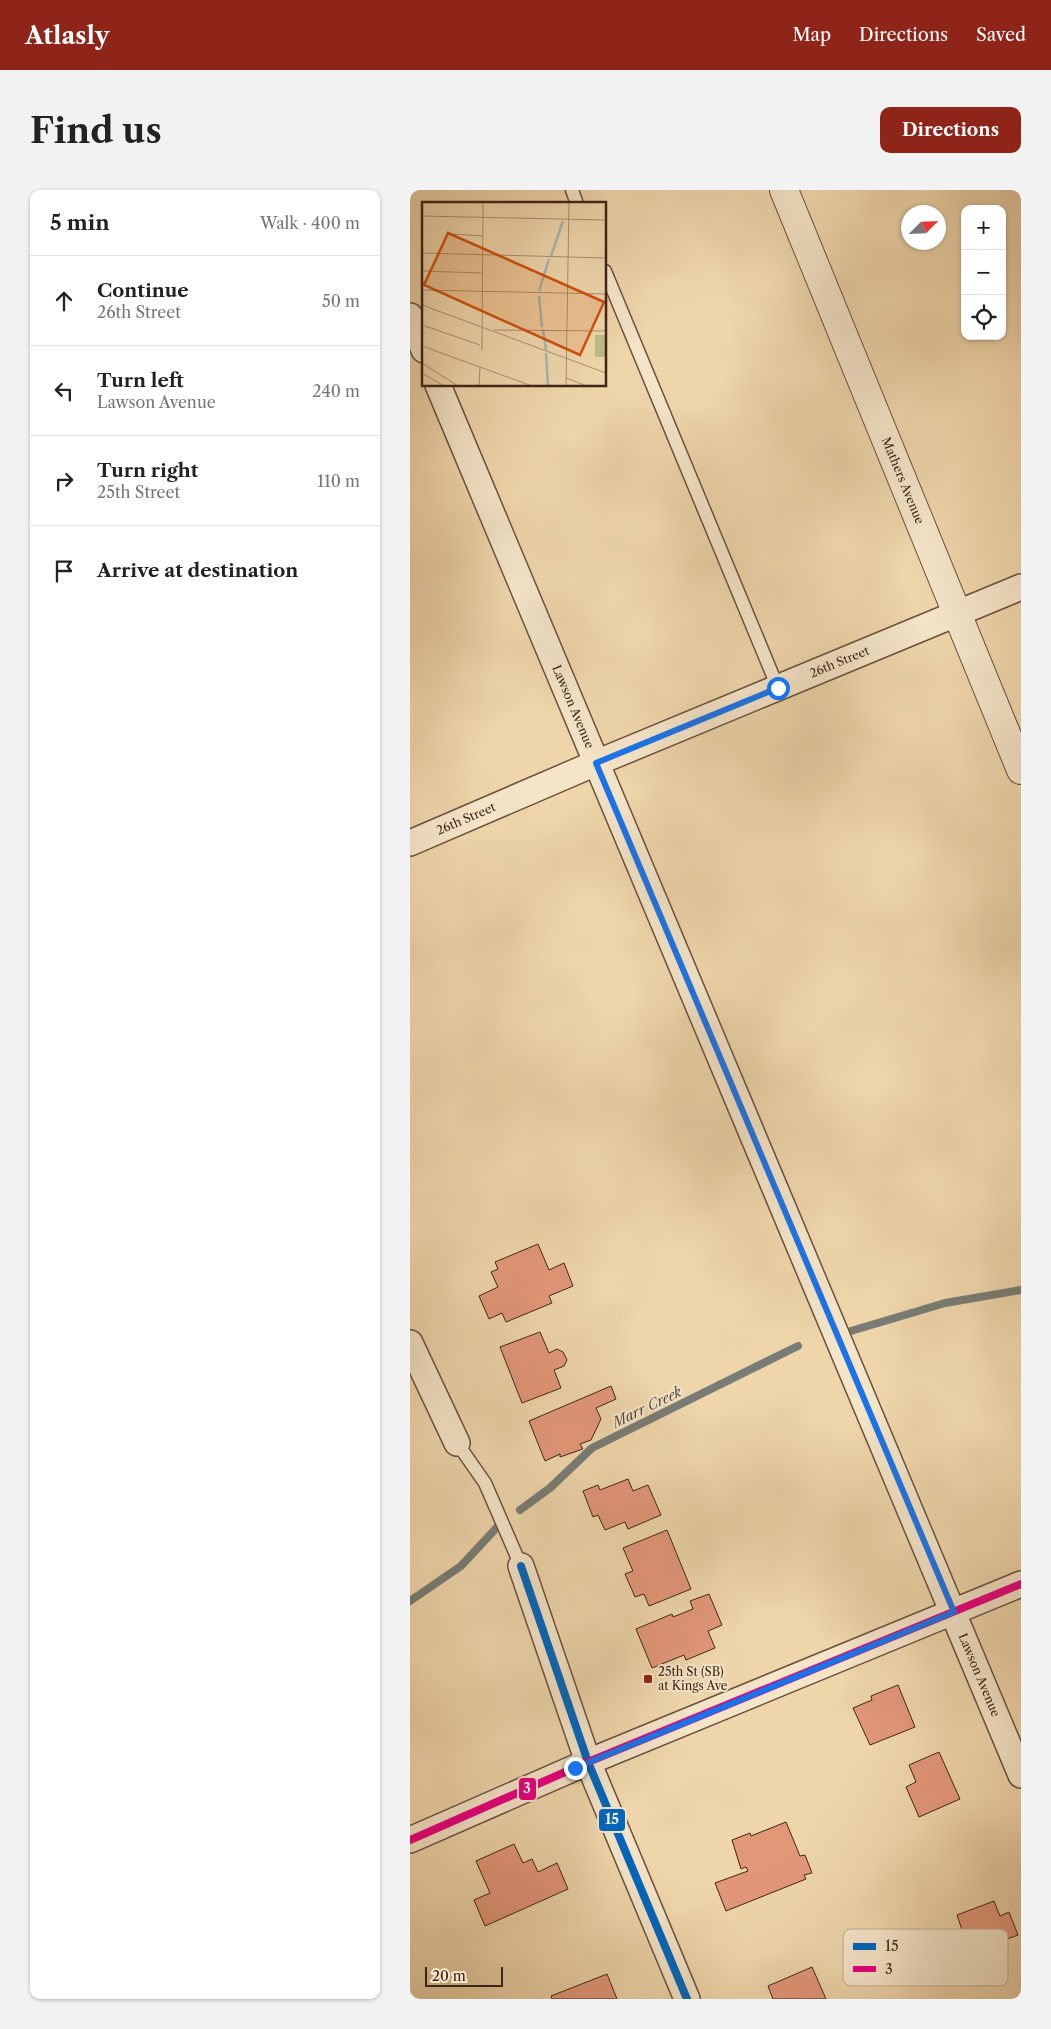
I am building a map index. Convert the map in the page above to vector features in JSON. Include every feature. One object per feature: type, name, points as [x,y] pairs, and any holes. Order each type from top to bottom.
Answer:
[{"type":"street","name":"Mathers Avenue","points":[[784,190],[1021,770]]},
{"type":"street","points":[[410,316],[422,345]]},
{"type":"street","name":"Lawson Avenue","points":[[438,386],[1021,1774]]},
{"type":"street","name":"26th Street","points":[[410,843],[596,763],[1021,587]]},
{"type":"street","points":[[410,1342],[457,1443]]},
{"type":"street","points":[[521,1566],[588,1762],[687,1999]]},
{"type":"street","points":[[410,1840],[588,1762],[1021,1584]]},
{"type":"lane","points":[[572,190],[576,202]]},
{"type":"lane","points":[[606,273],[778,688]]},
{"type":"lane","points":[[457,1443],[485,1483],[521,1566]]},
{"type":"building","points":[[538,1244],[549,1270],[564,1263],[573,1286],[549,1296],[552,1303],[506,1322],[502,1313],[489,1319],[479,1296],[498,1287],[491,1272],[498,1269],[495,1262]]},
{"type":"building","points":[[540,1332],[549,1353],[557,1349],[563,1352],[567,1360],[564,1366],[554,1370],[561,1388],[522,1403],[500,1347]]},
{"type":"building","points":[[611,1386],[616,1399],[596,1408],[601,1419],[591,1440],[580,1444],[583,1449],[560,1457],[560,1454],[545,1461],[529,1421]]},
{"type":"building","points":[[628,1479],[633,1491],[648,1485],[661,1515],[628,1529],[625,1522],[605,1530],[598,1515],[593,1517],[583,1491],[598,1485],[600,1490]]},
{"type":"building","points":[[667,1530],[691,1589],[649,1606],[644,1594],[635,1597],[625,1574],[633,1571],[623,1548]]},
{"type":"building","points":[[709,1594],[722,1625],[708,1631],[715,1648],[686,1660],[684,1655],[652,1668],[636,1629],[672,1614],[673,1617],[693,1609],[690,1601]]},
{"type":"building","points":[[898,1685],[915,1727],[870,1745],[853,1708],[872,1700],[871,1696]]},
{"type":"building","points":[[939,1752],[960,1799],[919,1817],[906,1787],[916,1782],[909,1765]]},
{"type":"building","points":[[786,1822],[800,1856],[805,1855],[812,1873],[804,1875],[806,1879],[726,1911],[715,1883],[748,1871],[746,1867],[741,1869],[732,1840],[750,1833],[751,1836]]},
{"type":"building","points":[[514,1844],[523,1863],[532,1859],[538,1872],[557,1863],[568,1889],[485,1926],[474,1900],[490,1893],[476,1861]]},
{"type":"building","points":[[994,1901],[1000,1916],[1009,1912],[1018,1935],[1008,1939],[1008,1929],[962,1929],[957,1915]]},
{"type":"building","points":[[812,1967],[826,1999],[773,1999],[768,1986]]},
{"type":"building","points":[[607,1974],[617,1999],[552,1999],[551,1996]]},
{"type":"waterway","name":"Marr Creek","points":[[851,1331],[945,1303],[1021,1290]]},
{"type":"waterway","name":"Marr Creek","points":[[520,1510],[550,1488],[592,1448],[798,1346]]},
{"type":"waterway","name":"Marr Creek","points":[[410,1601],[461,1566],[501,1523]]},
{"type":"transit line","name":"15","points":[[521,1566],[588,1762],[687,1999]]},
{"type":"transit line","name":"3","points":[[410,1840],[588,1762],[1021,1584]]},
{"type":"place","name":"25th St (SB) at Kings Ave","points":[[648,1679]]},
{"type":"route","points":[[575,1768],[954,1612],[596,763],[778,688]]}]
